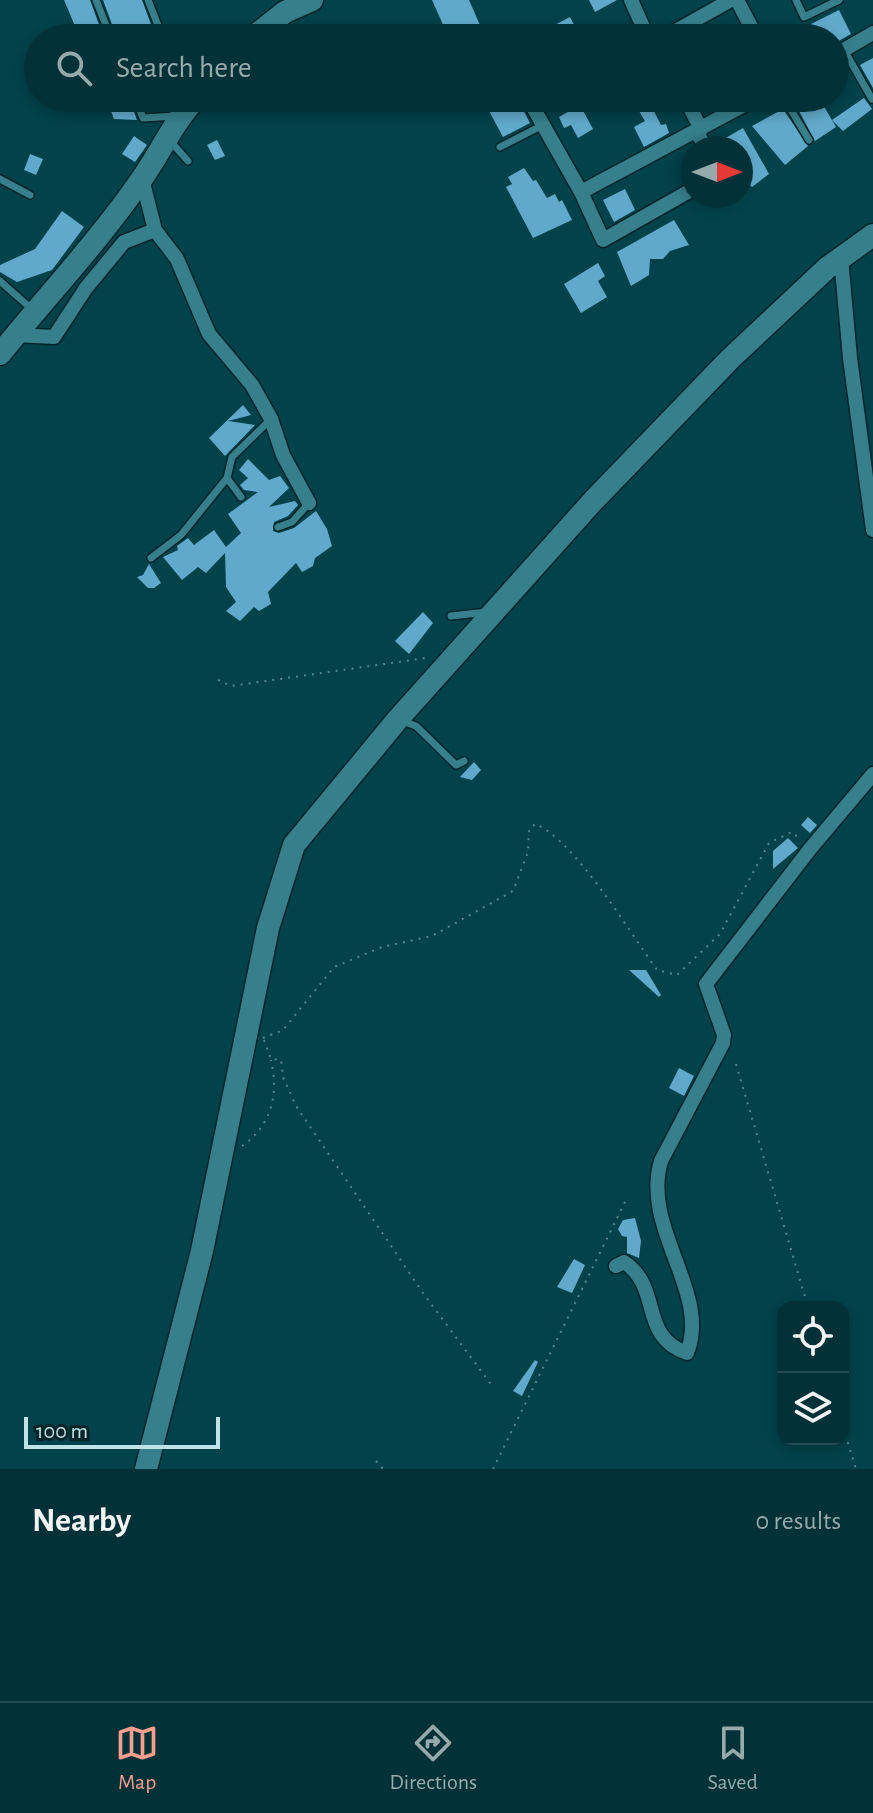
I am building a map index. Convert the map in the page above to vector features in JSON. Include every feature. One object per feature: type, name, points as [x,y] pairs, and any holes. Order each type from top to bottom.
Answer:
[{"type":"street","points":[[266,24],[283,6],[312,0]]},
{"type":"street","points":[[631,0],[642,24]]},
{"type":"street","points":[[689,24],[734,0],[749,24]]},
{"type":"street","points":[[849,48],[873,33]]},
{"type":"street","points":[[0,354],[71,273],[142,179],[183,112]]},
{"type":"street","points":[[536,112],[581,192],[603,240],[681,196]]},
{"type":"street","points":[[691,112],[701,136]]},
{"type":"street","points":[[581,192],[731,112]]},
{"type":"street","points":[[142,179],[155,230],[177,259],[209,334],[252,385],[271,419],[283,455],[309,503]]},
{"type":"street","points":[[15,335],[54,337],[86,288],[124,242],[155,230]]},
{"type":"street","points":[[146,1469],[255,1035],[268,928],[294,845],[398,719],[593,501],[730,359],[841,258],[873,235]]},
{"type":"street","points":[[841,258],[873,530]]},
{"type":"street","points":[[616,1266],[624,1262],[637,1270],[647,1286],[654,1325],[677,1350],[687,1353],[692,1341],[691,1308],[656,1205],[655,1181],[661,1161],[723,1043],[724,1035],[706,984],[810,849],[873,774]]},
{"type":"lane","points":[[96,0],[105,24]]},
{"type":"lane","points":[[148,0],[157,24]]},
{"type":"lane","points":[[796,0],[804,17],[839,0]]},
{"type":"lane","points":[[849,66],[872,99]]},
{"type":"lane","points":[[141,112],[143,118],[162,112]]},
{"type":"lane","points":[[792,112],[809,140]]},
{"type":"lane","points":[[500,147],[543,125]]},
{"type":"lane","points":[[167,137],[188,161]]},
{"type":"lane","points":[[0,179],[30,195]]},
{"type":"lane","points":[[0,281],[36,312]]},
{"type":"lane","points":[[151,558],[181,535],[227,478],[232,457],[271,419]]},
{"type":"lane","points":[[227,478],[241,497]]},
{"type":"lane","points":[[278,527],[292,522],[309,503]]},
{"type":"lane","points":[[451,616],[497,611]]},
{"type":"lane","points":[[398,719],[416,726],[456,765],[464,761]]},
{"type":"path","points":[[218,680],[231,686],[411,659]]},
{"type":"path","points":[[238,1151],[263,1124],[275,1100],[271,1059],[255,1035],[283,1030],[334,967],[382,947],[432,936],[513,891],[528,852],[529,830],[535,824],[550,829],[588,875],[657,970],[677,975],[720,934],[769,843],[792,832],[810,849]]},
{"type":"path","points":[[271,1059],[281,1060],[283,1077],[296,1106],[423,1293],[493,1387]]},
{"type":"path","points":[[736,1064],[806,1301]]},
{"type":"path","points":[[493,1469],[626,1200]]},
{"type":"path","points":[[849,1445],[856,1469]]},
{"type":"path","points":[[376,1461],[383,1469]]},
{"type":"building","points":[[64,0],[90,0],[99,24],[74,24]]},
{"type":"building","points":[[103,0],[142,0],[151,24],[112,24]]},
{"type":"building","points":[[432,0],[469,0],[480,24],[443,24]]},
{"type":"building","points":[[589,0],[617,0],[595,12]]},
{"type":"building","points":[[839,10],[846,24],[811,24]]},
{"type":"building","points":[[570,17],[574,24],[557,24]]},
{"type":"building","points":[[873,58],[873,88],[860,65]]},
{"type":"building","points":[[864,98],[872,109],[843,131],[832,120],[849,112],[849,108]]},
{"type":"building","points":[[111,112],[134,112],[137,120],[114,119]]},
{"type":"building","points":[[490,112],[524,112],[530,123],[503,137]]},
{"type":"building","points":[[568,112],[584,112],[593,129],[578,138],[571,125],[564,128],[559,117]]},
{"type":"building","points":[[640,112],[654,112],[661,125],[666,124],[669,133],[644,147],[634,127],[645,121]]},
{"type":"building","points":[[778,112],[785,112],[808,146],[785,165],[752,126]]},
{"type":"building","points":[[799,112],[827,112],[836,127],[815,141]]},
{"type":"building","points":[[743,128],[748,136],[729,136]]},
{"type":"building","points":[[134,136],[147,145],[135,162],[122,154]]},
{"type":"building","points":[[217,140],[225,156],[215,160],[207,145]]},
{"type":"building","points":[[753,146],[769,174],[753,186]]},
{"type":"building","points":[[30,154],[43,159],[36,175],[24,170]]},
{"type":"building","points":[[524,168],[547,198],[555,194],[559,202],[562,200],[572,220],[533,238],[506,187],[512,184],[508,177]]},
{"type":"building","points":[[625,189],[635,210],[614,222],[603,200]]},
{"type":"building","points":[[62,211],[84,227],[52,270],[17,282],[0,272],[0,265],[35,249]]},
{"type":"building","points":[[674,220],[689,245],[670,251],[663,259],[650,259],[649,275],[631,286],[617,252]]},
{"type":"building","points":[[598,263],[605,276],[598,281],[607,297],[581,313],[564,284]]},
{"type":"building","points":[[243,405],[251,415],[228,421],[255,425],[225,456],[209,438]]},
{"type":"building","points":[[248,459],[269,480],[280,476],[289,488],[269,507],[295,501],[298,505],[288,516],[274,522],[273,531],[279,533],[294,528],[316,511],[327,529],[332,546],[315,558],[313,566],[302,572],[296,563],[268,592],[271,604],[259,611],[254,607],[240,621],[226,611],[236,602],[226,587],[225,553],[206,573],[198,567],[182,580],[163,557],[178,550],[177,546],[188,538],[194,545],[214,530],[226,547],[241,533],[228,514],[258,492],[244,490],[240,485],[248,478],[239,470]]},
{"type":"building","points":[[149,564],[161,583],[154,588],[148,588],[137,577],[143,575]]},
{"type":"building","points":[[423,612],[433,623],[409,654],[395,641]]},
{"type":"building","points":[[474,762],[481,770],[472,780],[460,777]]},
{"type":"building","points":[[808,817],[817,825],[810,833],[801,825]]},
{"type":"building","points":[[788,838],[798,848],[773,869],[773,851]]},
{"type":"building","points":[[629,970],[646,970],[661,995],[659,997]]},
{"type":"building","points":[[679,1068],[694,1076],[684,1096],[669,1088]]},
{"type":"building","points":[[635,1218],[641,1241],[639,1258],[627,1253],[627,1237],[622,1236],[618,1229],[623,1220]]},
{"type":"building","points":[[574,1259],[585,1265],[572,1293],[557,1287]]},
{"type":"building","points":[[535,1360],[538,1362],[522,1396],[513,1391]]}]
